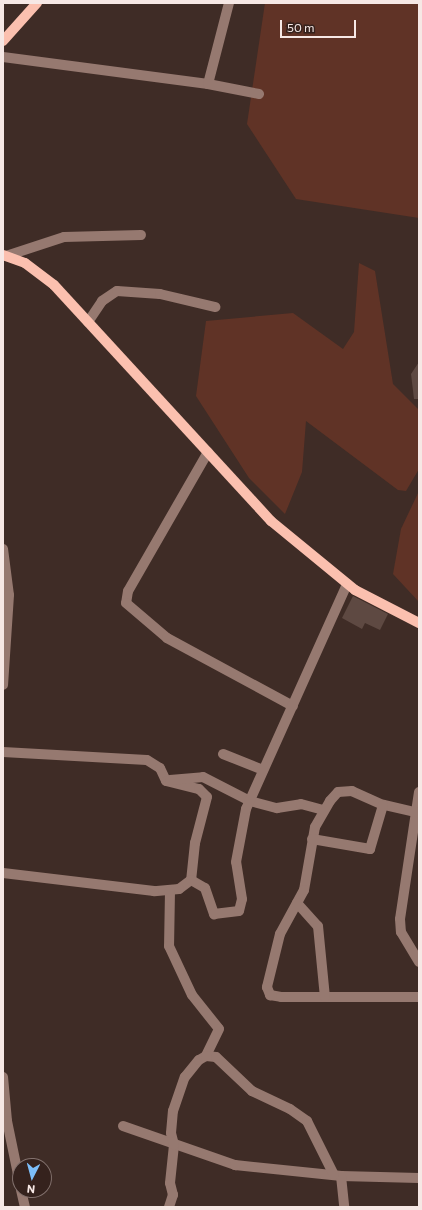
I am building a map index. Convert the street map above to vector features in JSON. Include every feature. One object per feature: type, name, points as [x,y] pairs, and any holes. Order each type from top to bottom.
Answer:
[{"type":"main road","points":[[3,40],[37,3]]},
{"type":"main road","points":[[4,255],[25,263],[54,285],[271,522],[347,584],[419,623]]},
{"type":"street","points":[[208,84],[229,3]]},
{"type":"street","points":[[3,57],[208,84],[259,94]]},
{"type":"street","points":[[4,255],[64,237],[141,235]]},
{"type":"street","points":[[88,322],[102,301],[116,291],[160,294],[214,307]]},
{"type":"street","points":[[208,452],[145,559],[128,591],[126,603],[167,638],[293,706]]},
{"type":"street","points":[[3,548],[9,595],[3,685]]},
{"type":"street","points":[[191,880],[205,888],[214,914],[239,911],[242,899],[236,862],[250,801],[263,770],[277,747],[293,706],[347,584]]},
{"type":"street","points":[[3,752],[147,760],[160,768],[166,780],[199,789],[208,797],[195,843],[191,880]]},
{"type":"street","points":[[223,754],[263,770]]},
{"type":"street","points":[[166,780],[203,777],[250,801],[277,808],[301,804],[324,810]]},
{"type":"street","points":[[418,812],[384,805],[346,790],[338,792],[324,810],[315,827],[306,883],[280,934],[268,977],[268,992],[281,997],[419,997]]},
{"type":"street","points":[[419,792],[418,812],[400,919],[401,932],[419,962]]},
{"type":"street","points":[[312,839],[370,849],[384,805]]},
{"type":"street","points":[[3,872],[170,891],[191,880]]},
{"type":"street","points":[[169,1207],[172,1194],[170,1182],[174,1145],[171,1133],[177,1096],[185,1077],[199,1060],[206,1056],[219,1029],[192,995],[169,946],[170,891]]},
{"type":"street","points":[[297,903],[318,926],[325,997]]},
{"type":"street","points":[[206,1056],[216,1058],[252,1091],[290,1109],[307,1121],[338,1176],[344,1207]]},
{"type":"street","points":[[3,1077],[7,1121],[15,1158]]},
{"type":"street","points":[[123,1126],[235,1165],[338,1176],[419,1178]]},
{"type":"shaded area","points":[[265,3],[419,3],[419,218],[296,199],[247,124]]},
{"type":"shaded area","points":[[359,263],[375,271],[393,384],[419,410],[419,469],[406,491],[398,490],[306,421],[302,472],[285,514],[249,478],[196,396],[206,321],[293,313],[343,349],[354,332]]},
{"type":"shaded area","points":[[419,491],[419,602],[393,574],[401,529]]},
{"type":"building","points":[[419,362],[419,399],[414,399],[411,374]]},
{"type":"building","points":[[353,596],[388,614],[380,630],[365,623],[362,629],[342,618]]}]
